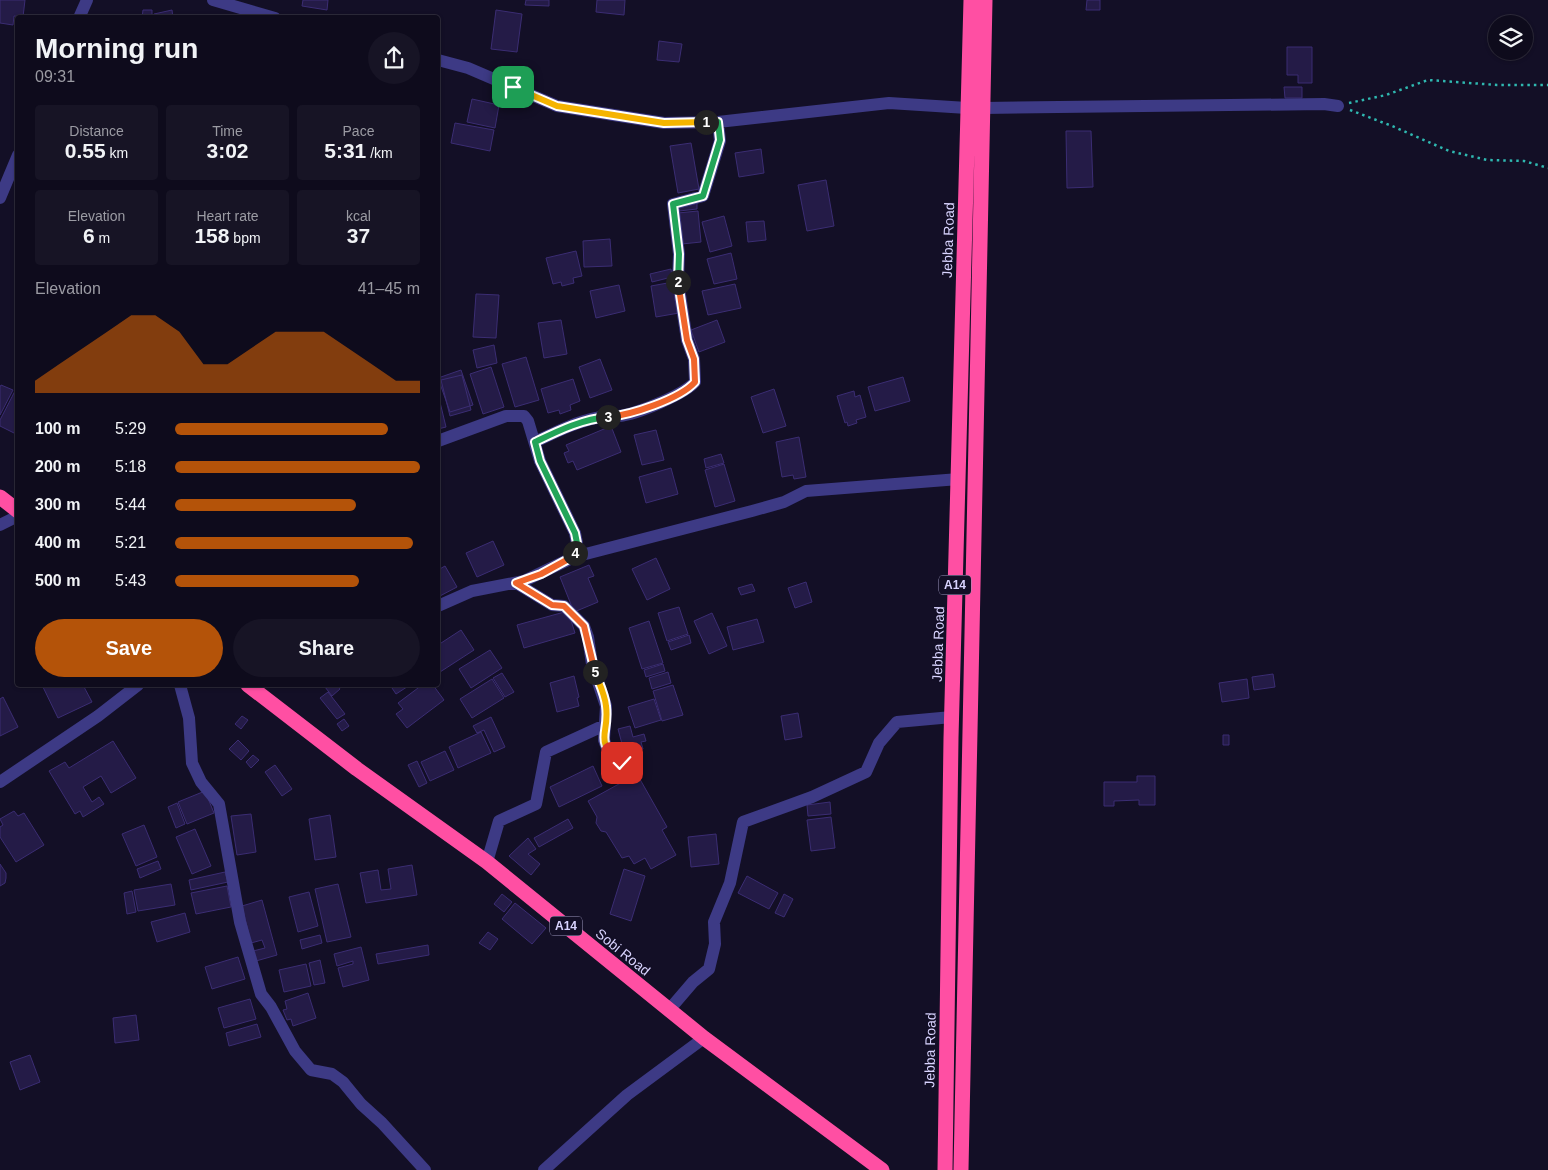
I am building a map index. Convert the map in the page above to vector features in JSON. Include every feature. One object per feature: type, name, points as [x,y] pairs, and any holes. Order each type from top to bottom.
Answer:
[{"type":"highway","name":"Jebba Road","points":[[945,1170],[952,718],[971,0]]},
{"type":"highway","name":"A14","points":[[961,1170],[985,0]]},
{"type":"highway","points":[[0,497],[15,509]]},
{"type":"highway","name":"Sobi Road","points":[[251,687],[357,769],[486,862],[704,1038],[882,1170]]},
{"type":"street","points":[[81,15],[87,0]]},
{"type":"street","points":[[213,0],[265,15]]},
{"type":"street","points":[[440,61],[468,68],[557,106],[664,123],[718,122],[889,103],[967,108]]},
{"type":"street","points":[[983,108],[1324,104],[1338,106]]},
{"type":"street","points":[[535,442],[562,429],[595,418],[620,416],[672,399],[687,391],[695,382],[694,359],[686,334],[678,282],[679,254],[673,204],[703,196],[720,140],[718,122]]},
{"type":"street","points":[[0,198],[15,162]]},
{"type":"street","points":[[440,441],[506,416],[524,416],[528,421],[540,461],[575,533],[577,543],[574,556]]},
{"type":"street","points":[[440,605],[472,591],[516,583],[541,574],[574,556],[752,511],[784,502],[806,491],[958,479]]},
{"type":"street","points":[[0,525],[15,518]]},
{"type":"street","points":[[516,583],[552,605],[564,606],[584,626],[592,664],[606,706],[604,740],[608,751],[626,766]]},
{"type":"street","points":[[0,782],[98,716],[135,687]]},
{"type":"street","points":[[181,687],[189,718],[192,763],[201,782],[219,804],[240,922],[261,994],[271,1007],[295,1051],[311,1070],[332,1074],[343,1082],[361,1104],[382,1122],[425,1170]]},
{"type":"street","points":[[670,1010],[693,982],[708,969],[715,944],[714,922],[730,883],[743,822],[812,797],[866,772],[879,743],[896,722],[952,718]]},
{"type":"street","points":[[486,862],[499,821],[536,804],[546,752],[605,724]]},
{"type":"street","points":[[544,1170],[628,1095],[704,1038]]},
{"type":"path","points":[[1338,106],[1386,95],[1428,80],[1497,85],[1548,84]]},
{"type":"path","points":[[1338,106],[1392,126],[1449,151],[1487,160],[1524,161],[1548,168]]},
{"type":"building","points":[[0,0],[25,0],[23,15],[15,15],[13,25],[0,23]]},
{"type":"building","points":[[303,0],[328,0],[327,10],[302,6]]},
{"type":"building","points":[[526,0],[549,0],[549,6],[525,5]]},
{"type":"building","points":[[597,0],[625,0],[624,15],[596,12]]},
{"type":"building","points":[[1087,0],[1100,0],[1100,10],[1086,10]]},
{"type":"building","points":[[143,10],[152,10],[152,15],[142,15]]},
{"type":"building","points":[[172,10],[173,15],[154,15]]},
{"type":"building","points":[[496,10],[522,14],[517,52],[491,49]]},
{"type":"building","points":[[659,41],[682,44],[679,62],[657,60]]},
{"type":"building","points":[[1287,47],[1312,47],[1312,83],[1298,83],[1298,75],[1287,75]]},
{"type":"building","points":[[1284,87],[1302,87],[1302,98],[1285,98]]},
{"type":"building","points":[[472,99],[499,105],[495,128],[467,122]]},
{"type":"building","points":[[455,123],[494,130],[490,151],[451,143]]},
{"type":"building","points":[[1066,131],[1091,131],[1093,187],[1067,188]]},
{"type":"building","points":[[691,143],[699,189],[678,193],[670,146]]},
{"type":"building","points":[[761,149],[764,173],[739,177],[735,153]]},
{"type":"building","points":[[826,180],[834,226],[807,231],[798,185]]},
{"type":"building","points":[[697,201],[697,209],[679,211],[678,203]]},
{"type":"building","points":[[698,211],[701,242],[682,244],[678,213]]},
{"type":"building","points":[[724,216],[732,246],[710,252],[702,222]]},
{"type":"building","points":[[764,221],[766,240],[748,242],[746,222]]},
{"type":"building","points":[[610,239],[612,266],[584,267],[583,241]]},
{"type":"building","points":[[576,251],[582,276],[573,278],[574,283],[562,286],[561,282],[553,284],[546,258]]},
{"type":"building","points":[[731,253],[737,279],[714,284],[707,259]]},
{"type":"building","points":[[671,269],[672,277],[652,282],[650,274]]},
{"type":"building","points":[[673,282],[679,313],[656,317],[651,286]]},
{"type":"building","points":[[735,284],[741,308],[708,315],[702,291]]},
{"type":"building","points":[[619,285],[625,311],[596,318],[590,291]]},
{"type":"building","points":[[476,294],[499,295],[496,338],[473,337]]},
{"type":"building","points":[[561,320],[567,354],[544,358],[538,323]]},
{"type":"building","points":[[717,320],[725,342],[699,352],[691,330]]},
{"type":"building","points":[[494,345],[497,363],[477,368],[473,350]]},
{"type":"building","points":[[526,357],[539,400],[515,407],[502,364]]},
{"type":"building","points":[[600,359],[612,390],[590,398],[579,367]]},
{"type":"building","points":[[491,367],[504,407],[483,414],[470,374]]},
{"type":"building","points":[[461,370],[473,405],[450,412],[440,384],[440,377]]},
{"type":"building","points":[[462,375],[471,410],[450,416],[441,380]]},
{"type":"building","points":[[903,377],[910,401],[875,411],[868,387]]},
{"type":"building","points":[[573,379],[580,401],[570,405],[571,410],[560,414],[559,410],[548,413],[541,389]]},
{"type":"building","points":[[1,385],[13,390],[0,415],[0,387]]},
{"type":"building","points":[[774,389],[786,426],[763,433],[751,397]]},
{"type":"building","points":[[15,391],[15,434],[0,426],[0,420]]},
{"type":"building","points":[[854,391],[855,397],[860,395],[866,417],[856,420],[857,423],[848,426],[847,422],[845,423],[837,396]]},
{"type":"building","points":[[440,402],[446,427],[440,428]]},
{"type":"building","points":[[611,426],[621,452],[577,470],[573,461],[568,463],[564,453],[569,451],[566,445]]},
{"type":"building","points":[[656,430],[664,460],[642,465],[634,435]]},
{"type":"building","points":[[799,437],[806,477],[794,479],[793,475],[782,477],[776,442]]},
{"type":"building","points":[[721,454],[724,463],[706,468],[704,459]]},
{"type":"building","points":[[724,464],[735,501],[715,507],[705,470]]},
{"type":"building","points":[[671,468],[678,494],[646,503],[639,477]]},
{"type":"building","points":[[493,541],[504,565],[477,577],[466,553]]},
{"type":"building","points":[[656,558],[670,589],[647,600],[632,569]]},
{"type":"building","points":[[589,565],[594,576],[588,578],[598,602],[574,612],[560,577]]},
{"type":"building","points":[[445,566],[457,587],[440,596],[440,569]]},
{"type":"building","points":[[806,582],[812,602],[795,608],[788,588]]},
{"type":"building","points":[[752,584],[755,591],[741,595],[738,588]]},
{"type":"building","points":[[679,607],[688,634],[667,641],[658,613]]},
{"type":"building","points":[[568,611],[575,633],[524,648],[517,625]]},
{"type":"building","points":[[712,613],[727,646],[709,654],[694,621]]},
{"type":"building","points":[[757,619],[764,642],[733,650],[727,627]]},
{"type":"building","points":[[649,621],[663,663],[642,669],[629,628]]},
{"type":"building","points":[[461,630],[474,650],[440,672],[440,644]]},
{"type":"building","points":[[689,635],[691,643],[671,650],[668,642]]},
{"type":"building","points":[[490,650],[502,668],[471,688],[459,669]]},
{"type":"building","points":[[663,664],[665,671],[646,677],[644,670]]},
{"type":"building","points":[[668,672],[671,683],[652,689],[649,678]]},
{"type":"building","points":[[502,673],[514,692],[505,697],[493,678]]},
{"type":"building","points":[[1273,674],[1275,687],[1254,690],[1252,677]]},
{"type":"building","points":[[574,676],[579,706],[557,712],[550,683]]},
{"type":"building","points":[[492,679],[504,698],[472,718],[460,699]]},
{"type":"building","points":[[1247,679],[1249,698],[1222,702],[1219,683]]},
{"type":"building","points":[[673,685],[683,715],[662,721],[653,691]]},
{"type":"building","points":[[43,687],[84,687],[92,702],[58,718]]},
{"type":"building","points":[[325,687],[338,687],[340,689],[332,696]]},
{"type":"building","points":[[391,687],[407,687],[396,694]]},
{"type":"building","points":[[419,687],[434,687],[444,700],[407,728],[396,714],[403,709],[398,703]]},
{"type":"building","points":[[328,692],[345,714],[337,719],[320,698]]},
{"type":"building","points":[[3,697],[18,727],[0,736],[0,699]]},
{"type":"building","points":[[654,699],[661,720],[635,728],[628,707]]},
{"type":"building","points":[[798,713],[802,737],[785,740],[781,716]]},
{"type":"building","points":[[242,716],[248,720],[241,729],[235,724]]},
{"type":"building","points":[[491,717],[505,747],[494,752],[484,730],[477,733],[473,726]]},
{"type":"building","points":[[344,719],[349,726],[342,731],[337,724]]},
{"type":"building","points":[[630,726],[633,737],[644,734],[646,741],[641,742],[643,749],[625,755],[618,729]]},
{"type":"building","points":[[481,732],[491,753],[458,768],[449,747]]},
{"type":"building","points":[[1223,735],[1229,735],[1229,745],[1223,745]]},
{"type":"building","points":[[238,740],[249,751],[241,760],[229,749]]},
{"type":"building","points":[[113,741],[136,778],[111,793],[101,776],[83,787],[92,802],[99,797],[104,804],[83,817],[80,811],[75,814],[49,771],[65,762],[69,768]]},
{"type":"building","points":[[445,751],[454,770],[430,781],[421,762]]},
{"type":"building","points":[[253,755],[259,760],[251,768],[246,762]]},
{"type":"building","points":[[417,761],[427,783],[419,787],[408,765]]},
{"type":"building","points":[[275,765],[292,789],[282,796],[265,772]]},
{"type":"building","points":[[593,766],[602,786],[559,807],[550,787]]},
{"type":"building","points":[[637,774],[667,827],[662,830],[676,855],[651,869],[645,858],[634,864],[629,856],[622,858],[606,832],[601,831],[596,823],[597,817],[588,801]]},
{"type":"building","points":[[1137,776],[1155,776],[1155,805],[1139,805],[1139,800],[1114,801],[1114,806],[1104,806],[1104,782],[1137,782]]},
{"type":"building","points":[[205,791],[214,813],[187,824],[178,802]]},
{"type":"building","points":[[830,802],[831,814],[808,816],[807,805]]},
{"type":"building","points":[[177,803],[185,824],[176,828],[168,807]]},
{"type":"building","points":[[14,811],[18,816],[24,813],[44,845],[16,862],[0,837],[0,827],[3,825],[0,819]]},
{"type":"building","points":[[251,814],[256,852],[237,855],[231,816]]},
{"type":"building","points":[[330,815],[336,857],[315,860],[309,819]]},
{"type":"building","points":[[831,817],[835,848],[811,851],[807,820]]},
{"type":"building","points":[[568,819],[573,828],[539,847],[534,838]]},
{"type":"building","points":[[144,825],[157,857],[136,866],[122,834]]},
{"type":"building","points":[[195,829],[211,866],[192,874],[176,837]]},
{"type":"building","points":[[716,834],[719,864],[691,867],[688,837]]},
{"type":"building","points":[[528,838],[536,849],[528,854],[540,864],[531,875],[509,856]]},
{"type":"building","points":[[158,861],[161,869],[140,878],[137,869]]},
{"type":"building","points":[[0,864],[6,873],[6,878],[5,883],[0,886]]},
{"type":"building","points":[[412,865],[417,895],[366,903],[360,873],[378,870],[381,890],[391,889],[388,869]]},
{"type":"building","points":[[624,869],[645,876],[631,921],[610,914]]},
{"type":"building","points":[[225,872],[228,882],[191,890],[189,880]]},
{"type":"building","points":[[747,876],[778,893],[769,909],[738,893]]},
{"type":"building","points":[[171,884],[175,905],[138,911],[134,890]]},
{"type":"building","points":[[338,884],[351,937],[327,942],[315,889]]},
{"type":"building","points":[[227,886],[231,907],[196,914],[191,893]]},
{"type":"building","points":[[132,891],[136,912],[127,914],[124,893]]},
{"type":"building","points":[[309,892],[318,926],[298,932],[289,897]]},
{"type":"building","points":[[502,894],[512,902],[504,912],[494,904]]},
{"type":"building","points":[[784,894],[793,899],[784,917],[775,913]]},
{"type":"building","points":[[262,900],[277,955],[256,961],[253,951],[265,948],[262,940],[251,943],[242,906]]},
{"type":"building","points":[[515,903],[546,928],[532,944],[502,919]]},
{"type":"building","points":[[185,913],[190,932],[157,942],[151,922]]},
{"type":"building","points":[[488,932],[498,939],[490,950],[479,943]]},
{"type":"building","points":[[320,935],[322,943],[302,949],[300,940]]},
{"type":"building","points":[[428,945],[429,955],[378,964],[376,954]]},
{"type":"building","points":[[361,947],[369,980],[343,987],[338,968],[353,964],[353,961],[337,966],[334,954]]},
{"type":"building","points":[[238,957],[245,979],[212,989],[205,967]]},
{"type":"building","points":[[320,960],[325,983],[314,985],[309,963]]},
{"type":"building","points":[[306,964],[311,986],[284,992],[279,970]]},
{"type":"building","points":[[308,993],[316,1018],[293,1026],[291,1019],[287,1020],[283,1010],[287,1009],[285,1001]]},
{"type":"building","points":[[250,999],[256,1019],[224,1028],[218,1008]]},
{"type":"building","points":[[136,1015],[139,1040],[115,1043],[113,1018]]},
{"type":"building","points":[[257,1024],[261,1037],[229,1046],[226,1033]]},
{"type":"building","points":[[30,1055],[40,1082],[20,1090],[10,1062]]},
{"type":"route","points":[[513,87],[557,106],[664,123],[718,122],[720,140],[703,196],[673,204],[679,254],[678,282],[683,306],[683,321],[694,359],[695,382],[687,391],[672,399],[620,416],[595,418],[562,429],[535,442],[540,461],[568,515],[577,543],[574,556],[541,574],[516,583],[542,597],[552,605],[564,606],[584,626],[588,636],[592,664],[606,706],[604,740],[608,751],[622,763]]}]
